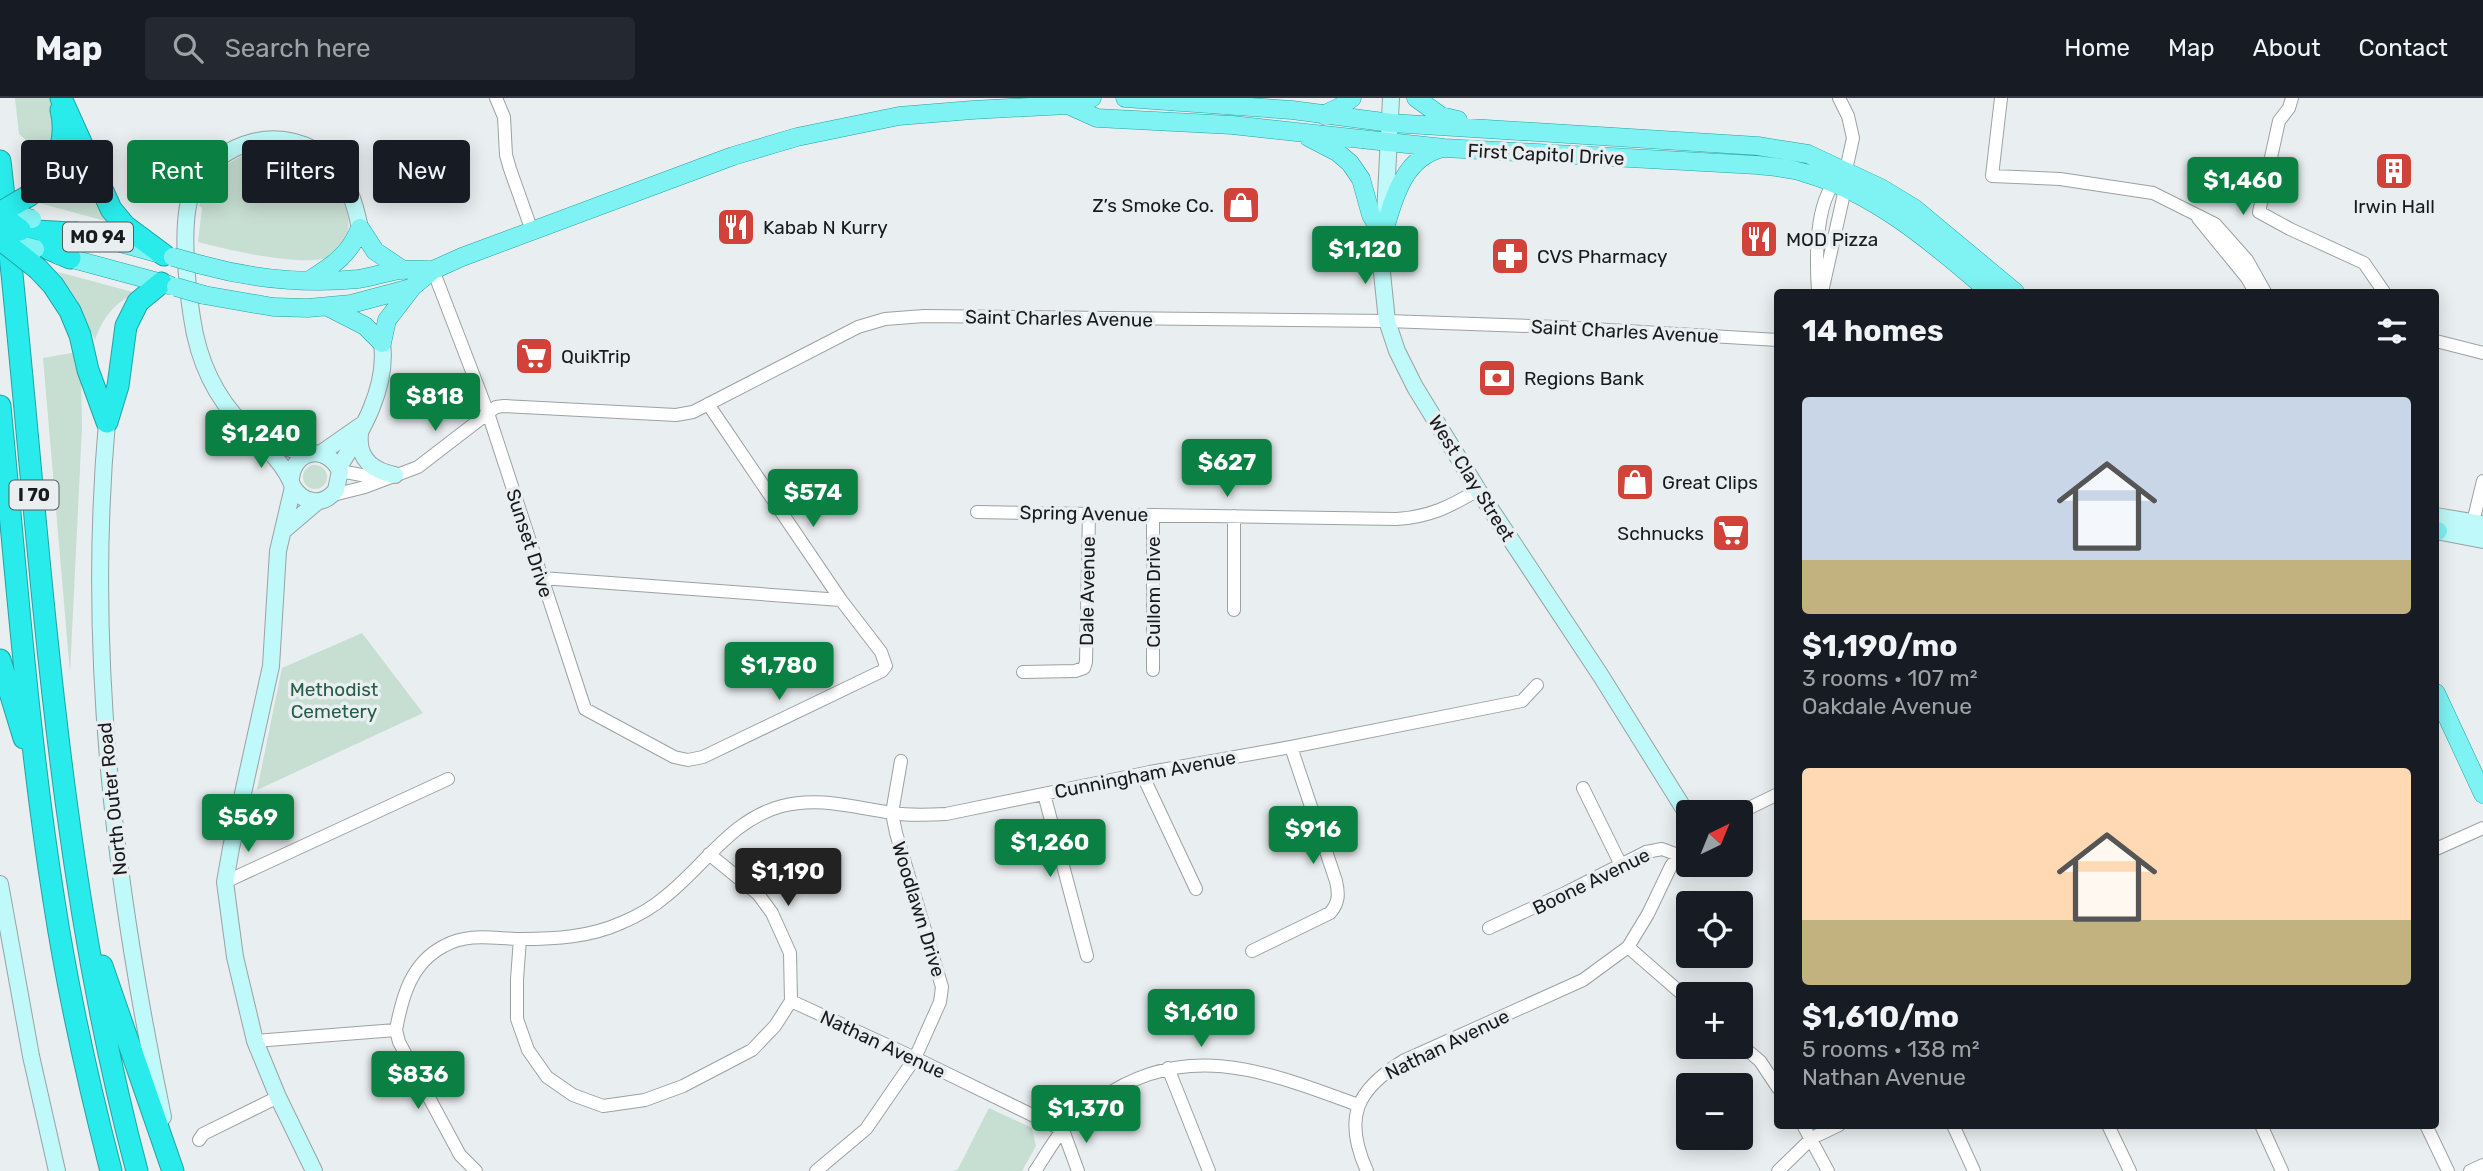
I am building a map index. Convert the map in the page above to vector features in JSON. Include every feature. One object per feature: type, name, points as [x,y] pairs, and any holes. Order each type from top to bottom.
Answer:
[{"type":"highway","points":[[18,229],[30,195],[46,178],[58,156],[63,137],[60,98]]},
{"type":"highway","points":[[60,98],[111,209],[125,226],[168,256]]},
{"type":"highway","name":"I 70","points":[[0,161],[55,708],[80,905],[109,1059],[137,1171]]},
{"type":"highway","points":[[18,229],[70,258]]},
{"type":"highway","points":[[18,229],[70,311],[107,422]]},
{"type":"highway","points":[[0,239],[18,229],[87,234]]},
{"type":"highway","points":[[107,422],[117,386],[126,326],[138,302],[168,285]]},
{"type":"highway","name":"I 70","points":[[0,405],[39,787],[54,901],[86,1069],[111,1171]]},
{"type":"highway","points":[[0,660],[39,787]]},
{"type":"highway","points":[[80,905],[173,1171]]},
{"type":"main road","name":"First Capitol Drive","points":[[70,258],[204,295],[273,307],[328,307],[411,288],[433,270],[532,232],[733,156],[827,129],[936,112],[1068,105],[1092,98]]},
{"type":"main road","name":"First Capitol Drive","points":[[1125,98],[1292,110],[1391,123],[1758,146],[1808,154],[1846,170],[1914,208],[2011,289]]},
{"type":"main road","points":[[1323,115],[1352,98]]},
{"type":"main road","points":[[1416,98],[1441,116],[1503,131]]},
{"type":"main road","name":"First Capitol Drive","points":[[1068,105],[1097,118],[1232,124],[1444,148],[1757,165],[1805,173],[1839,186],[1908,225],[1986,289]]},
{"type":"main road","points":[[1296,132],[1337,152],[1350,163],[1362,179],[1371,215],[1383,234]]},
{"type":"main road","points":[[1383,234],[1396,189],[1411,168],[1433,150],[1444,148]]},
{"type":"main road","points":[[360,228],[375,251],[403,270]]},
{"type":"main road","points":[[307,281],[345,256],[355,243],[360,228]]},
{"type":"main road","name":"First Capitol Drive","points":[[87,234],[232,273],[267,279],[307,281],[361,278],[403,270],[433,270]]},
{"type":"main road","points":[[382,343],[387,320],[411,288]]},
{"type":"main road","points":[[328,307],[365,326],[382,343]]},
{"type":"main road","points":[[2439,699],[2483,794]]},
{"type":"street","points":[[496,98],[504,117],[506,155],[532,232]]},
{"type":"street","name":"West Clay Street","points":[[1391,98],[1382,273],[1387,321],[1397,351],[1415,387],[1478,490],[1601,676],[1678,800]]},
{"type":"street","points":[[1821,289],[1839,186],[1846,170],[1853,138],[1848,117],[1839,98]]},
{"type":"street","points":[[2001,98],[1992,176],[2060,179],[2153,193],[2215,224],[2247,260],[2263,289]]},
{"type":"street","points":[[2292,98],[2289,108],[2279,121],[2259,212],[2364,263],[2382,289]]},
{"type":"street","points":[[317,502],[303,499],[259,439],[233,414],[210,378],[196,340],[191,313],[187,211],[192,191],[207,169],[233,147],[263,139],[283,140],[309,148],[330,162],[351,194],[360,228]]},
{"type":"street","points":[[2195,215],[2253,289]]},
{"type":"street","name":"Sunset Drive","points":[[433,270],[488,413],[585,709],[674,757],[688,760],[703,757],[882,671],[886,666],[881,652],[841,600]]},
{"type":"street","name":"Saint Charles Avenue","points":[[333,495],[365,487],[418,467],[488,413],[504,406],[676,415],[693,412],[858,327],[885,318],[1004,316],[1387,321],[1558,327],[1774,340]]},
{"type":"street","points":[[2439,342],[2483,353]]},
{"type":"street","points":[[283,531],[317,502],[333,495],[339,484],[339,470],[375,399],[384,356],[382,343]]},
{"type":"street","points":[[708,404],[841,600]]},
{"type":"street","name":"North Outer Road","points":[[107,422],[99,538],[99,624],[104,729],[116,848],[139,1002],[173,1171]]},
{"type":"street","points":[[314,1171],[278,1097],[255,1041],[235,957],[225,882],[271,666],[278,551],[297,461],[314,454],[362,425]]},
{"type":"street","points":[[362,425],[359,447],[367,463],[390,477]]},
{"type":"street","points":[[259,439],[331,460],[339,470],[390,477]]},
{"type":"street","points":[[2439,527],[2478,523],[2483,481]]},
{"type":"street","name":"Spring Avenue","points":[[977,512],[1417,518],[1440,512],[1478,490]]},
{"type":"street","name":"Dale Avenue","points":[[1023,672],[1074,671],[1084,668],[1089,513]]},
{"type":"street","name":"Cullom Drive","points":[[1153,515],[1153,670]]},
{"type":"street","points":[[1234,516],[1234,610]]},
{"type":"street","points":[[2439,528],[2483,540]]},
{"type":"street","points":[[542,578],[841,600]]},
{"type":"street","name":"Cunningham Avenue","points":[[396,1030],[403,994],[413,974],[444,946],[462,939],[489,936],[520,940],[587,934],[617,925],[644,913],[668,895],[727,836],[752,817],[782,806],[833,802],[892,813],[923,816],[946,814],[1522,701],[1537,685]]},
{"type":"street","points":[[1252,951],[1330,913],[1336,907],[1338,899],[1336,881],[1291,747]]},
{"type":"street","points":[[892,813],[901,761]]},
{"type":"street","points":[[1142,774],[1196,889]]},
{"type":"street","points":[[225,882],[448,779]]},
{"type":"street","points":[[1583,788],[1621,865]]},
{"type":"street","points":[[1044,794],[1087,956]]},
{"type":"street","points":[[1754,806],[1774,796]]},
{"type":"street","name":"Woodlawn Drive","points":[[816,1171],[866,1129],[915,1058],[940,1002],[942,987],[892,813]]},
{"type":"street","points":[[2439,848],[2483,828]]},
{"type":"street","name":"Boone Avenue","points":[[1489,929],[1654,849],[1669,850],[1676,854]]},
{"type":"street","points":[[520,940],[517,1018],[528,1050],[547,1077],[573,1095],[603,1106],[645,1100],[683,1086],[752,1050],[775,1026],[791,1001],[790,953],[772,913],[758,894],[709,854]]},
{"type":"street","name":"Nathan Avenue","points":[[1358,1105],[1368,1088],[1381,1075],[1403,1062],[1583,980],[1628,947],[1676,859]]},
{"type":"street","points":[[0,884],[31,1056],[57,1171]]},
{"type":"street","points":[[1628,947],[1676,989]]},
{"type":"street","name":"Nathan Avenue","points":[[791,1001],[1062,1130]]},
{"type":"street","points":[[255,1041],[396,1030],[399,1042],[460,1155],[476,1171]]},
{"type":"street","points":[[1753,1056],[1774,1082]]},
{"type":"street","points":[[1035,1171],[1062,1130],[1110,1092],[1138,1077],[1168,1068],[1213,1064],[1236,1067],[1305,1085],[1358,1105],[1358,1142],[1367,1171]]},
{"type":"street","points":[[1168,1068],[1209,1171]]},
{"type":"street","points":[[199,1140],[203,1134],[278,1097]]},
{"type":"street","points":[[1806,1129],[1828,1171]]},
{"type":"street","points":[[1778,1171],[1812,1138],[1831,1129]]},
{"type":"street","points":[[1955,1129],[1974,1171]]},
{"type":"street","points":[[2110,1129],[2130,1171]]},
{"type":"street","points":[[2263,1129],[2282,1171]]},
{"type":"street","points":[[2428,1129],[2448,1171]]},
{"type":"street","points":[[1062,1130],[1078,1171]]},
{"type":"street","points":[[2470,1171],[2483,1165]]},
{"type":"green space","points":[[15,98],[50,98],[54,128],[52,140],[26,140],[19,134]]},
{"type":"green space","points":[[242,156],[242,203],[344,203],[348,221],[347,235],[342,246],[331,256],[304,260],[245,253],[198,242],[200,203],[228,203],[228,164]]},
{"type":"green space","points":[[39,203],[100,203],[109,222]]},
{"type":"green space","points":[[58,272],[134,294],[109,313],[95,340],[77,300]]},
{"type":"green space","points":[[77,352],[81,373],[82,427],[70,673],[43,358]]},
{"type":"green space","points":[[315,465],[326,472],[327,477],[320,488],[315,489],[304,482],[303,477],[310,466]]},
{"type":"green space","name":"Methodist Cemetery","points":[[362,633],[423,713],[257,790],[282,668]]},
{"type":"green space","points":[[989,1108],[1032,1128],[1036,1146],[1022,1171],[954,1171],[958,1169]]},
{"type":"place","name":"Irwin Hall","points":[[2394,171]]},
{"type":"place","name":"Z’s Smoke Co.","points":[[1241,205]]},
{"type":"place","name":"Kabab N Kurry","points":[[736,227]]},
{"type":"place","name":"MOD Pizza","points":[[1759,239]]},
{"type":"place","name":"CVS Pharmacy","points":[[1510,256]]},
{"type":"place","name":"QuikTrip","points":[[534,356]]},
{"type":"place","name":"Regions Bank","points":[[1497,378]]},
{"type":"place","name":"Great Clips","points":[[1635,482]]},
{"type":"place","name":"Schnucks","points":[[1731,533]]}]
